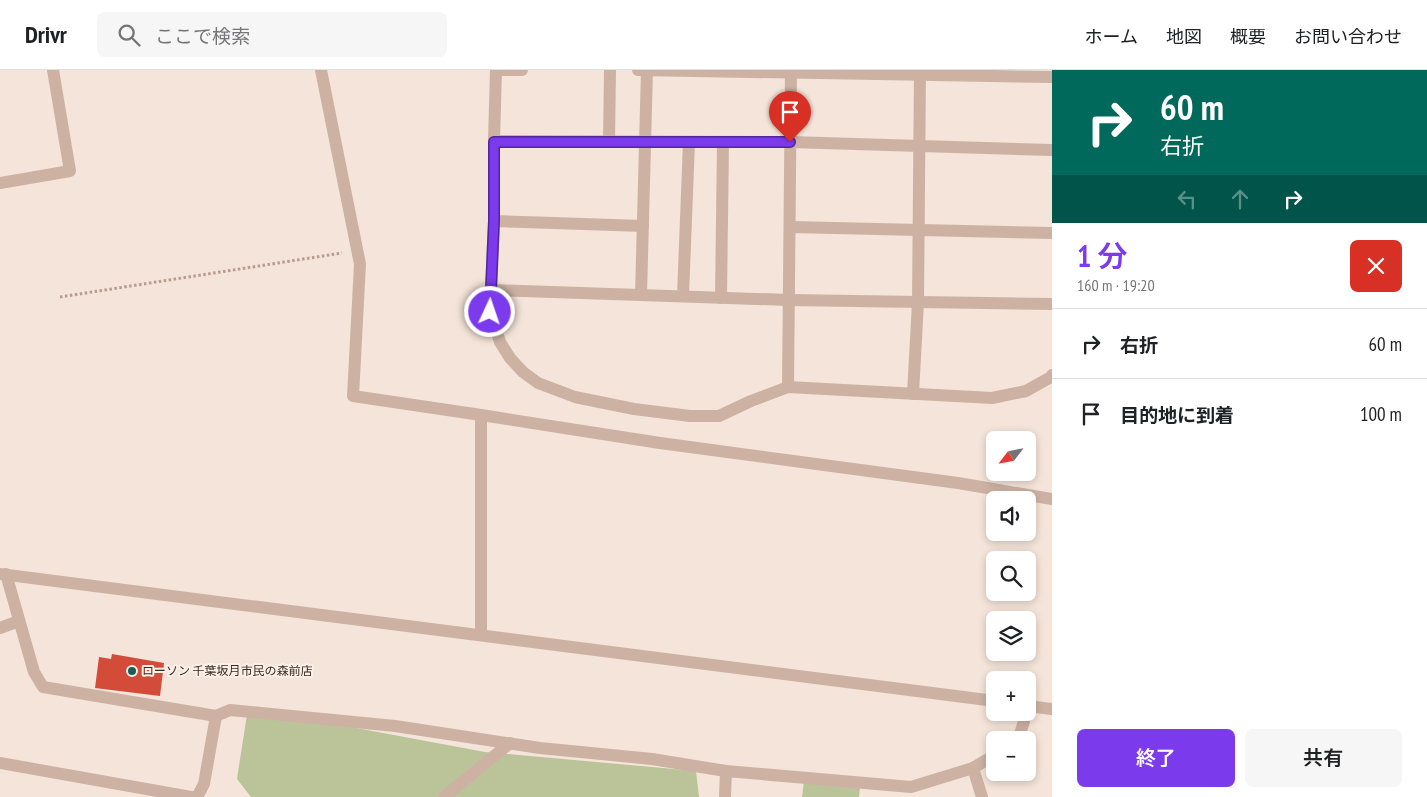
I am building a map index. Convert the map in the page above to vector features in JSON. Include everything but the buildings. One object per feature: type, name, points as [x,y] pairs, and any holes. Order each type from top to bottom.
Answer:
[{"type":"street","points":[[0,183],[70,171],[53,70]]},
{"type":"street","points":[[321,70],[360,264],[353,396],[481,414],[660,444],[958,483],[1052,499]]},
{"type":"street","points":[[522,70],[496,70],[494,221],[490,312],[500,342],[510,358],[523,372],[538,382],[575,397],[634,409],[690,416],[718,416],[750,401],[788,387],[992,398],[1026,391],[1052,375]]},
{"type":"street","points":[[609,142],[610,70]]},
{"type":"street","points":[[638,70],[920,72],[1052,77]]},
{"type":"street","points":[[641,295],[647,70]]},
{"type":"street","points":[[788,387],[791,72]]},
{"type":"street","points":[[913,394],[918,302],[920,72]]},
{"type":"street","points":[[494,142],[790,142],[1052,150]]},
{"type":"street","points":[[683,296],[689,142]]},
{"type":"street","points":[[722,298],[723,142]]},
{"type":"street","points":[[494,221],[644,226]]},
{"type":"street","points":[[790,228],[1052,233]]},
{"type":"street","points":[[491,290],[789,300],[1052,304]]},
{"type":"street","points":[[480,636],[481,414]]},
{"type":"street","points":[[986,700],[3,574],[34,672],[44,687],[216,716],[230,710],[395,726],[540,748],[652,758],[726,771],[910,787],[973,768],[986,760]]},
{"type":"street","points":[[0,628],[19,621]]},
{"type":"street","points":[[1036,709],[1052,709]]},
{"type":"street","points":[[197,797],[204,784],[216,716]]},
{"type":"street","points":[[444,797],[510,743]]},
{"type":"street","points":[[0,763],[191,797]]},
{"type":"street","points":[[973,768],[982,797]]},
{"type":"street","points":[[726,771],[726,797]]},
{"type":"path","points":[[60,297],[358,251]]},
{"type":"green space","points":[[248,708],[485,752],[696,771],[699,797],[251,797],[237,779]]},
{"type":"green space","points":[[804,781],[860,786],[859,797],[802,797]]},
{"type":"place","name":"ローソン 千葉坂月市民の森前店","points":[[132,671]]},
{"type":"route","points":[[490,312],[494,221],[494,142],[790,142]]}]
